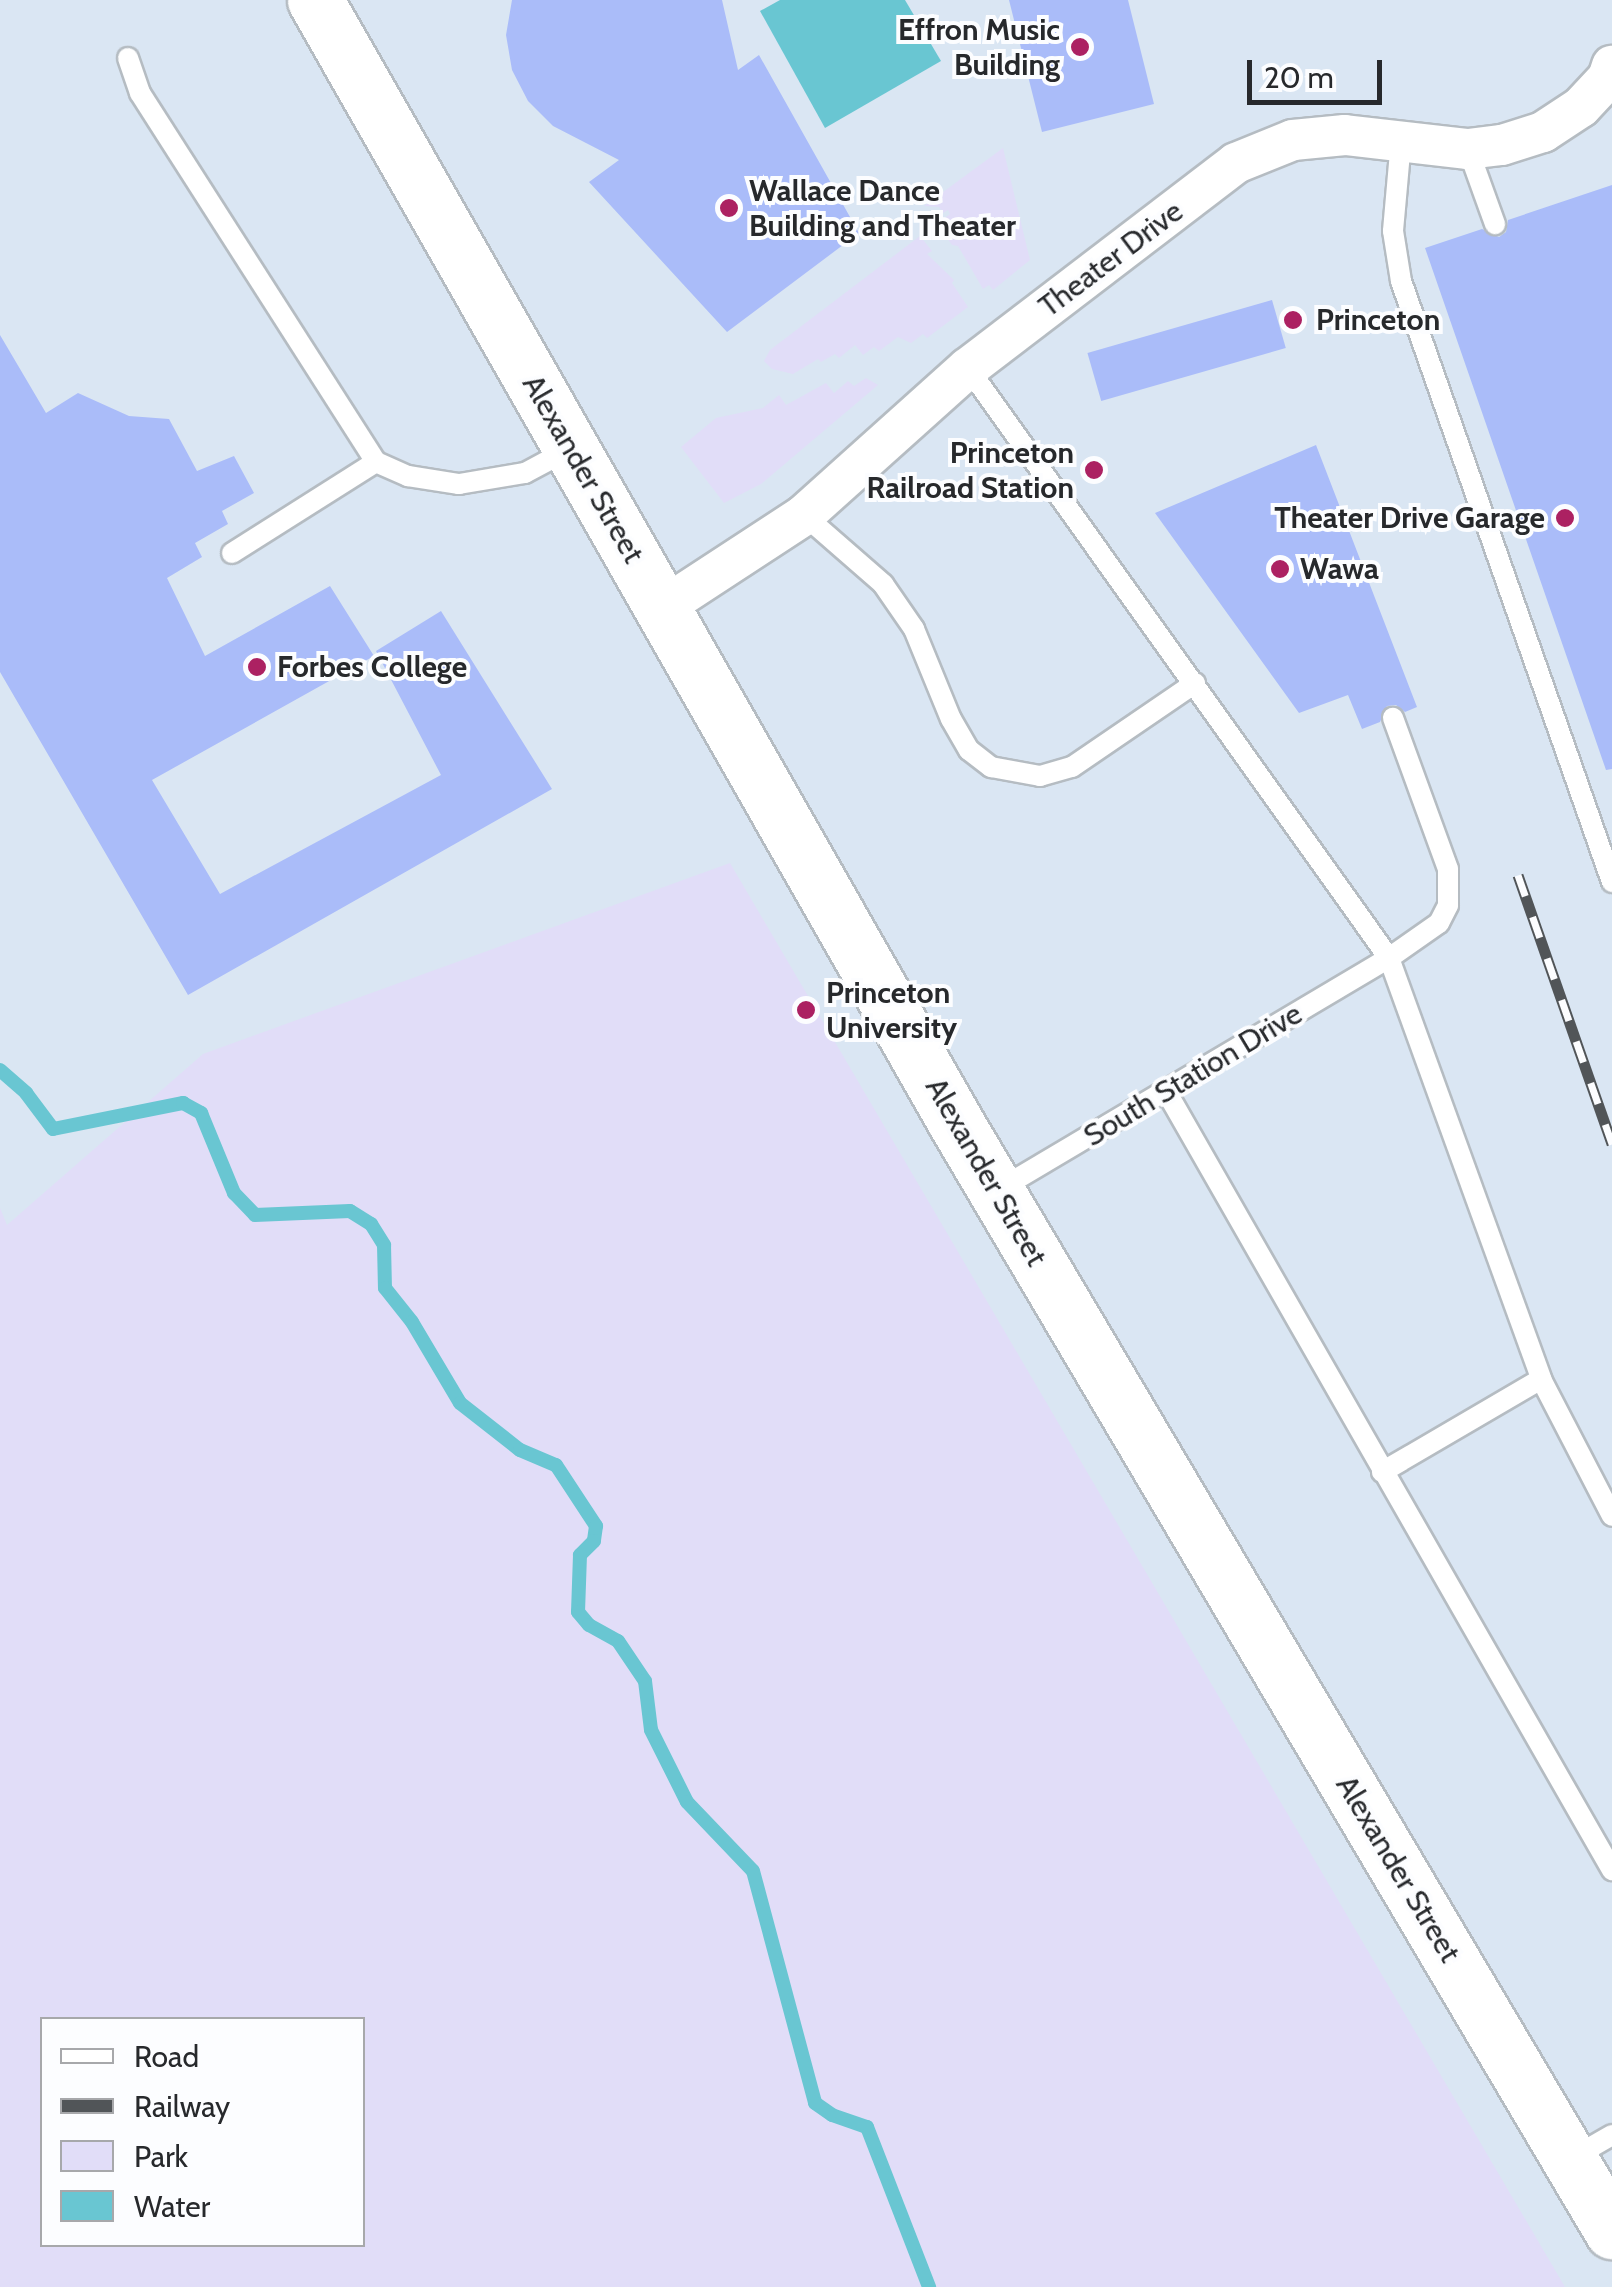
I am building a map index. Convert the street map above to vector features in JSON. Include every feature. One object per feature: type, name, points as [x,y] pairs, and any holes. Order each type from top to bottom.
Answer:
[{"type":"main road","name":"Alexander Street","points":[[315,0],[996,1191],[1591,2147],[1612,2231]]},
{"type":"street","name":"Theater Drive","points":[[662,608],[804,514],[968,368],[1236,163],[1293,140],[1346,135],[1468,148],[1502,145],[1544,132],[1581,107],[1608,78],[1612,66]]},
{"type":"lane","points":[[128,58],[140,93],[376,462],[408,476],[459,484],[525,473],[571,448]]},
{"type":"lane","points":[[1401,141],[1392,231],[1401,280],[1612,882]]},
{"type":"lane","points":[[1468,148],[1495,224]]},
{"type":"lane","points":[[968,368],[1389,958],[1541,1380],[1612,1516]]},
{"type":"lane","points":[[232,553],[376,462]]},
{"type":"lane","points":[[804,514],[884,584],[914,629],[950,718],[969,750],[991,767],[1040,776],[1072,766],[1195,682]]},
{"type":"lane","name":"South Station Drive","points":[[996,1191],[1389,958],[1439,924],[1451,886],[1392,718]]},
{"type":"lane","points":[[1166,1091],[1612,1870]]},
{"type":"lane","points":[[1382,1472],[1541,1380]]},
{"type":"shaded area","name":"Princeton University","points":[[0,0],[1612,0],[1612,2287],[0,2287]]},
{"type":"green space","points":[[1003,148],[1030,260],[993,290],[989,285],[983,289],[958,246],[952,245],[937,224],[950,214],[948,210],[943,213],[939,207],[924,206]]},
{"type":"green space","points":[[920,236],[932,251],[927,254],[954,280],[952,283],[968,307],[927,338],[923,334],[911,343],[898,337],[879,351],[874,347],[863,355],[855,345],[839,358],[835,354],[821,362],[818,359],[793,374],[772,369],[764,361],[770,350]]},
{"type":"green space","points":[[866,378],[878,385],[761,484],[724,503],[681,447],[716,418],[763,408],[779,395],[786,405],[826,383],[834,393],[848,381],[854,386]]},
{"type":"green space","points":[[730,863],[1565,2287],[0,2287],[0,1208],[7,1225],[203,1054]]},
{"type":"water","points":[[780,0],[905,0],[941,61],[825,128],[760,11]]},
{"type":"building","points":[[512,0],[722,0],[738,70],[759,55],[859,233],[727,332],[589,182],[619,160],[553,126],[528,101],[512,70],[506,35]]},
{"type":"building","name":"Effron Music Building","points":[[1009,0],[1128,0],[1154,104],[1042,132]]},
{"type":"building","name":"Theater Drive Garage","points":[[1612,185],[1612,769],[1606,770],[1425,248],[1482,229],[1499,237],[1506,232],[1508,220]]},
{"type":"building","name":"Princeton","points":[[1272,300],[1286,348],[1101,401],[1087,353]]},
{"type":"building","name":"Forbes College","points":[[0,335],[46,413],[78,393],[129,416],[169,419],[197,471],[234,456],[254,493],[222,511],[228,524],[195,543],[202,557],[167,578],[205,656],[330,586],[374,656],[152,780],[220,894],[441,775],[376,651],[441,611],[552,789],[188,995],[0,672]]},
{"type":"building","name":"Wawa","points":[[1316,445],[1417,707],[1405,712],[1396,705],[1387,706],[1380,722],[1362,729],[1348,695],[1299,713],[1155,513]]},
{"type":"waterway","points":[[0,1070],[26,1093],[53,1129],[183,1103],[201,1113],[234,1193],[255,1215],[350,1211],[371,1224],[384,1245],[385,1288],[412,1322],[460,1403],[520,1450],[556,1465],[596,1526],[594,1541],[580,1555],[578,1612],[589,1625],[618,1641],[645,1681],[651,1730],[687,1802],[753,1871],[815,2103],[832,2115],[867,2127],[929,2287]]},
{"type":"railway","points":[[1518,875],[1612,1144]]},
{"type":"place","name":"Effron Music Building","points":[[1080,47]]},
{"type":"place","name":"Wallace Dance Building and Theater","points":[[729,208]]},
{"type":"place","name":"Princeton","points":[[1293,320]]},
{"type":"place","name":"Princeton Railroad Station","points":[[1094,470]]},
{"type":"place","name":"Theater Drive Garage","points":[[1565,518]]},
{"type":"place","name":"Wawa","points":[[1280,569]]},
{"type":"place","name":"Forbes College","points":[[257,667]]},
{"type":"place","name":"Princeton University","points":[[806,1010]]}]
